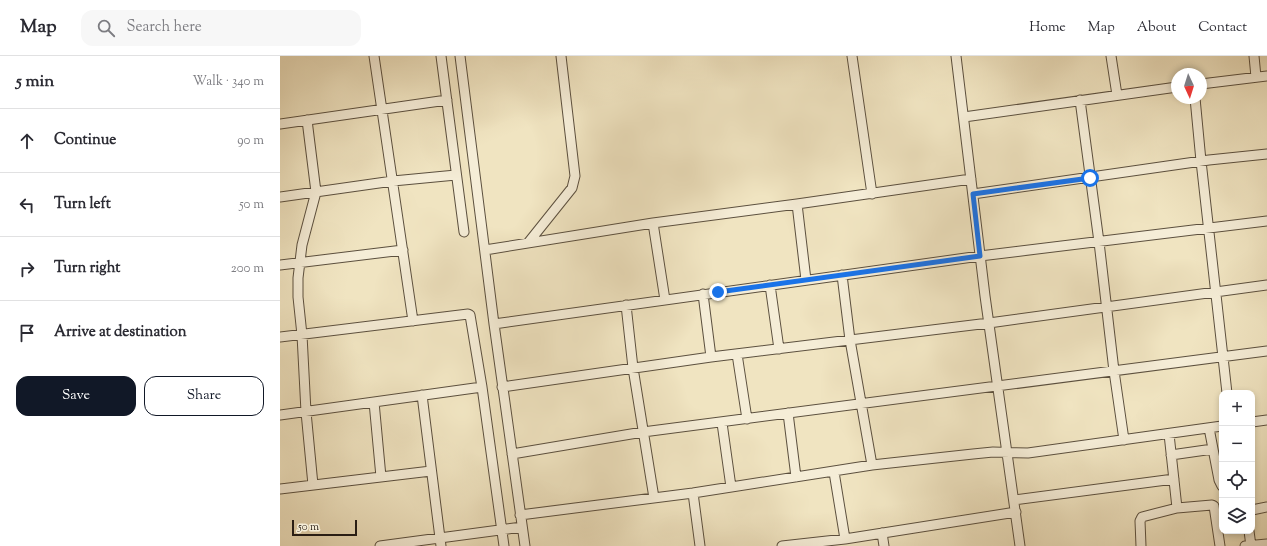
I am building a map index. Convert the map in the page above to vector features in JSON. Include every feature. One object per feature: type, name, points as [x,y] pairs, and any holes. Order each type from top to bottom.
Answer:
[{"type":"street","points":[[374,56],[414,321]]},
{"type":"street","points":[[441,56],[464,232]]},
{"type":"street","points":[[460,56],[502,387],[525,546]]},
{"type":"street","points":[[528,243],[572,188],[575,176],[561,56]]},
{"type":"street","points":[[852,56],[872,194]]},
{"type":"street","points":[[956,56],[980,256],[1020,546]]},
{"type":"street","points":[[1111,56],[1117,95]]},
{"type":"street","points":[[1254,56],[1256,77]]},
{"type":"street","points":[[1207,83],[1267,76]]},
{"type":"street","points":[[964,117],[1171,88]]},
{"type":"street","points":[[280,124],[447,100]]},
{"type":"street","points":[[1080,100],[1124,440]]},
{"type":"street","points":[[1195,104],[1200,161],[1227,390]]},
{"type":"street","points":[[308,120],[316,192],[305,234],[300,262],[298,297],[302,335],[306,412],[313,484]]},
{"type":"street","points":[[973,194],[1200,161],[1267,154]]},
{"type":"street","points":[[280,196],[393,181],[456,175]]},
{"type":"street","points":[[485,250],[653,222],[872,194],[971,179]]},
{"type":"street","points":[[797,204],[806,280]]},
{"type":"street","points":[[494,324],[980,256],[1267,220]]},
{"type":"street","points":[[653,222],[665,300]]},
{"type":"street","points":[[280,265],[403,250]]},
{"type":"street","points":[[842,275],[850,340],[872,465]]},
{"type":"street","points":[[502,387],[711,357],[1267,285]]},
{"type":"street","points":[[770,286],[779,349]]},
{"type":"street","points":[[703,294],[711,357]]},
{"type":"street","points":[[626,305],[643,432],[654,498]]},
{"type":"street","points":[[280,337],[468,314],[470,315],[482,387],[504,546]]},
{"type":"street","points":[[512,454],[643,432],[861,405],[1267,351]]},
{"type":"street","points":[[737,354],[746,419]]},
{"type":"street","points":[[280,415],[482,387]]},
{"type":"street","points":[[422,395],[441,542]]},
{"type":"street","points":[[374,402],[381,477]]},
{"type":"street","points":[[788,413],[796,477]]},
{"type":"street","points":[[1255,422],[1267,420]]},
{"type":"street","points":[[722,423],[731,487]]},
{"type":"street","points":[[520,514],[693,493],[872,465],[993,452],[1028,453],[1219,426]]},
{"type":"street","points":[[1209,428],[1213,449],[1219,467]]},
{"type":"street","points":[[1169,434],[1177,508]]},
{"type":"street","points":[[1171,455],[1213,449]]},
{"type":"street","points":[[280,489],[431,471]]},
{"type":"street","points":[[834,472],[845,538]]},
{"type":"street","points":[[1014,500],[1174,479]]},
{"type":"street","points":[[693,493],[700,546]]},
{"type":"street","points":[[1141,546],[1140,521],[1142,517],[1177,508],[1212,505],[1214,506],[1219,517]]},
{"type":"street","points":[[1255,509],[1267,507]]},
{"type":"street","points":[[782,546],[882,533],[1016,512]]},
{"type":"street","points":[[380,546],[441,542],[502,530],[522,528]]},
{"type":"street","points":[[882,533],[884,546]]},
{"type":"street","points":[[1220,534],[1220,546]]},
{"type":"street","points":[[1249,534],[1249,546],[1267,544]]},
{"type":"route","points":[[718,292],[980,256],[973,194],[1090,178]]}]
